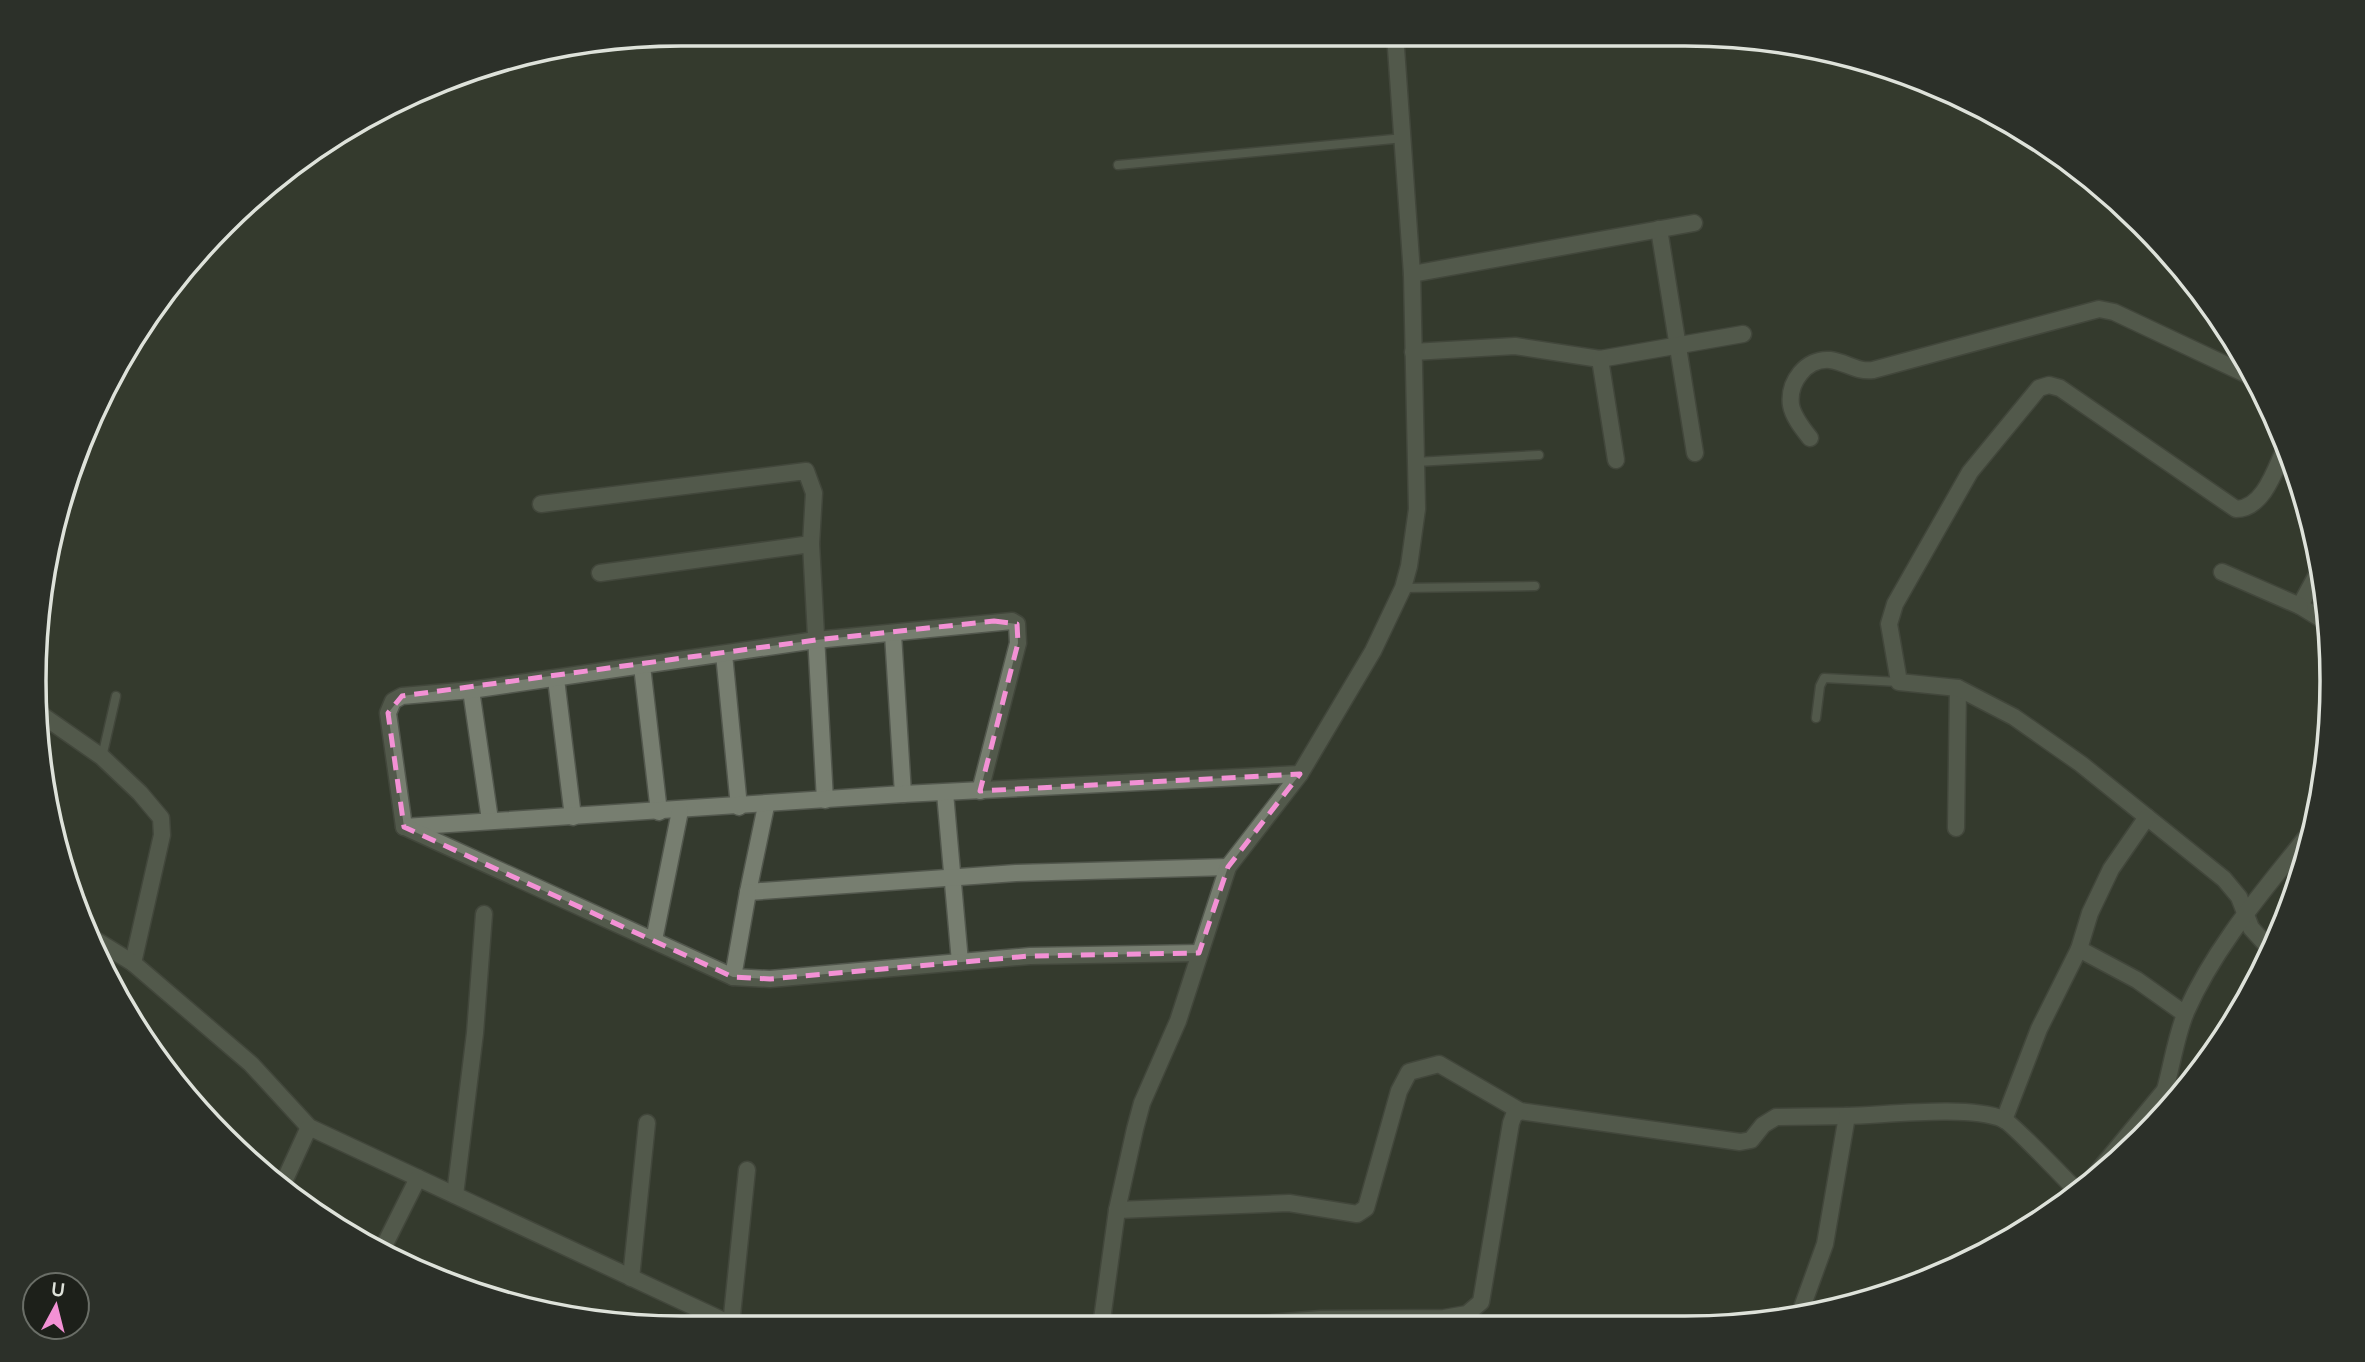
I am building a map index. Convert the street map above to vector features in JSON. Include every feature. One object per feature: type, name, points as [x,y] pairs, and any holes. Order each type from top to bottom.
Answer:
[{"type":"street","points":[[1103,1316],[1117,1210],[1142,1103],[1178,1021],[1228,867],[1300,774],[1373,651],[1403,588],[1415,540],[1412,274],[1396,46]]},
{"type":"street","points":[[1412,274],[1694,223]]},
{"type":"street","points":[[1659,229],[1695,453]]},
{"type":"street","points":[[1810,438],[1791,406],[1792,390],[1798,375],[1811,364],[1830,360],[1853,370],[1873,370],[2099,309],[2114,312],[2238,370]]},
{"type":"street","points":[[1413,352],[1515,346],[1600,359],[1743,334]]},
{"type":"street","points":[[1600,359],[1616,460]]},
{"type":"street","points":[[2263,941],[2251,928],[2239,897],[2224,879],[2081,764],[2014,717],[1958,688],[1899,682],[1889,624],[1895,604],[1970,472],[2039,388],[2049,385],[2067,392],[2236,509],[2246,509],[2255,502],[2279,459]]},
{"type":"street","points":[[541,504],[806,471],[814,493],[811,544],[825,800]]},
{"type":"street","points":[[600,573],[811,544]]},
{"type":"street","points":[[2222,572],[2300,606],[2316,616]]},
{"type":"street","points":[[2300,606],[2312,584]]},
{"type":"street","points":[[404,827],[388,713],[390,705],[402,696],[471,691],[816,640],[893,634],[994,621],[1017,624],[1018,643],[980,791]]},
{"type":"street","points":[[893,634],[903,794]]},
{"type":"street","points":[[724,654],[739,807]]},
{"type":"street","points":[[642,666],[659,812]]},
{"type":"street","points":[[556,679],[573,817]]},
{"type":"street","points":[[1956,828],[1958,688]]},
{"type":"street","points":[[471,691],[490,820]]},
{"type":"street","points":[[47,718],[103,757],[161,818],[162,835],[133,963]]},
{"type":"street","points":[[404,827],[766,806],[903,794],[1300,774]]},
{"type":"street","points":[[945,793],[950,877],[960,962]]},
{"type":"street","points":[[733,977],[766,806]]},
{"type":"street","points":[[654,940],[680,811]]},
{"type":"street","points":[[2004,1120],[2039,1028],[2079,949],[2090,913],[2111,869],[2147,817]]},
{"type":"street","points":[[404,827],[733,977],[770,979],[1030,956],[1199,953]]},
{"type":"street","points":[[2171,1089],[2185,1014],[2245,914],[2297,849]]},
{"type":"street","points":[[748,892],[950,877],[1228,867]]},
{"type":"street","points":[[455,1195],[475,1033],[484,914]]},
{"type":"street","points":[[103,945],[133,963],[251,1063],[309,1127],[713,1316]]},
{"type":"street","points":[[2079,949],[2137,980],[2185,1014]]},
{"type":"street","points":[[1117,1210],[1289,1203],[1357,1214],[1366,1208],[1399,1091],[1409,1072],[1427,1065],[1439,1064],[1520,1111],[1746,1142],[1776,1117],[1968,1114],[2004,1120],[2071,1185]]},
{"type":"street","points":[[1456,1316],[1467,1314],[1481,1302],[1511,1123],[1514,1115],[1520,1111]]},
{"type":"street","points":[[1803,1305],[1825,1244],[1847,1116]]},
{"type":"street","points":[[631,1278],[647,1123]]},
{"type":"street","points":[[285,1178],[309,1127]]},
{"type":"street","points":[[735,1316],[747,1170]]},
{"type":"street","points":[[385,1243],[418,1178]]},
{"type":"lane","points":[[1118,165],[1404,138]]},
{"type":"lane","points":[[1416,462],[1539,455]]},
{"type":"lane","points":[[1403,588],[1535,586]]},
{"type":"lane","points":[[1816,718],[1820,686],[1825,677],[1899,682]]},
{"type":"lane","points":[[103,757],[116,696]]},
{"type":"highlighted area","points":[[994,621],[1017,624],[1018,643],[980,791],[1300,774],[1228,867],[1199,953],[1030,956],[770,979],[733,977],[404,827],[388,713],[402,696],[816,640]]}]
